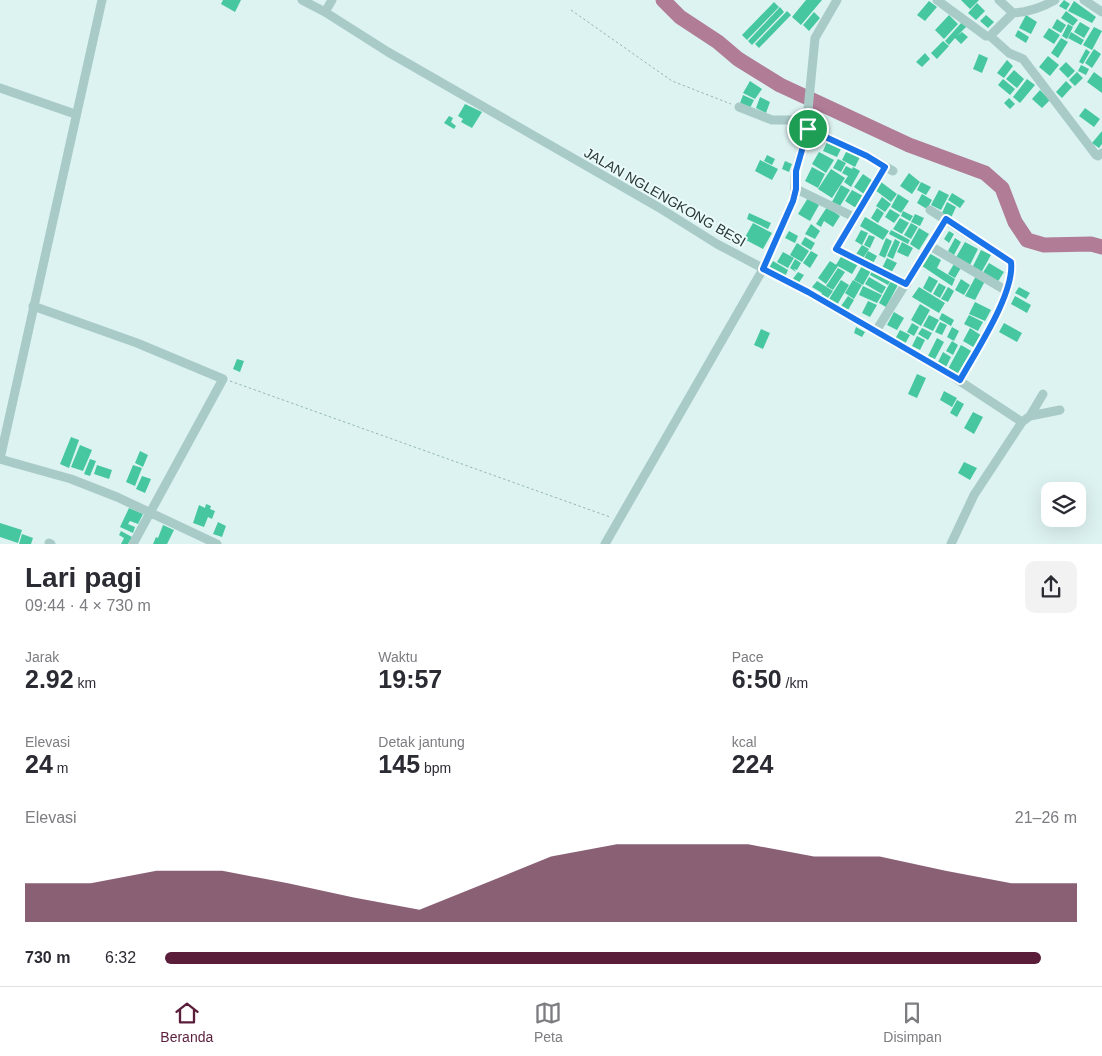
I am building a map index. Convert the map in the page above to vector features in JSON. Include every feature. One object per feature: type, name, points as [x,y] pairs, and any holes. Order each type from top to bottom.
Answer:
[{"type":"street","points":[[102,0],[75,114],[0,459],[71,479],[117,496],[211,542]]},
{"type":"street","name":"JALAN NGLENGKONG BESI","points":[[302,0],[325,12],[388,52],[658,207],[717,244],[876,331],[960,380],[1022,422]]},
{"type":"street","points":[[325,12],[332,0]]},
{"type":"street","points":[[605,544],[763,269],[793,201],[796,189],[796,171],[807,125],[815,38],[837,0]]},
{"type":"street","points":[[937,0],[986,36],[990,36],[1009,52],[1023,59],[1096,155],[1098,156],[1102,153]]},
{"type":"street","points":[[1000,0],[1013,13]]},
{"type":"street","points":[[990,36],[1013,13],[1026,12],[1043,7],[1055,0]]},
{"type":"street","points":[[1084,0],[1102,12]]},
{"type":"street","points":[[0,88],[75,114]]},
{"type":"street","points":[[739,107],[772,120],[807,125],[889,169],[854,217],[836,249],[906,284]]},
{"type":"street","points":[[796,189],[854,217]]},
{"type":"street","points":[[930,210],[1011,262],[1012,271],[1007,291],[993,321],[960,380]]},
{"type":"street","points":[[876,331],[946,219]]},
{"type":"street","points":[[930,246],[1007,291]]},
{"type":"street","points":[[33,306],[137,343],[223,379],[148,512],[133,544]]},
{"type":"street","points":[[951,544],[974,495],[1022,422],[1030,416],[1043,394]]},
{"type":"street","points":[[1030,416],[1060,410]]},
{"type":"path","points":[[571,10],[672,82],[739,107]]},
{"type":"path","points":[[223,379],[618,520]]},
{"type":"building","points":[[223,0],[241,0],[235,12],[221,4]]},
{"type":"building","points":[[806,0],[822,0],[801,25],[792,17]]},
{"type":"building","points":[[961,0],[979,0],[970,9]]},
{"type":"building","points":[[1064,0],[1070,4],[1066,10],[1059,6]]},
{"type":"building","points":[[929,1],[937,7],[925,21],[917,15]]},
{"type":"building","points":[[1074,1],[1096,17],[1092,23],[1068,11]]},
{"type":"building","points":[[774,2],[779,7],[747,40],[742,35]]},
{"type":"building","points":[[977,3],[985,11],[976,20],[968,13]]},
{"type":"building","points":[[780,7],[784,12],[752,45],[748,41]]},
{"type":"building","points":[[787,11],[791,15],[759,48],[755,44]]},
{"type":"building","points":[[1066,11],[1078,20],[1073,26],[1061,18]]},
{"type":"building","points":[[814,12],[820,18],[809,31],[803,25]]},
{"type":"building","points":[[949,15],[958,24],[944,39],[935,30]]},
{"type":"building","points":[[986,15],[994,22],[988,28],[980,21]]},
{"type":"building","points":[[1026,15],[1037,22],[1031,34],[1019,28]]},
{"type":"building","points":[[1057,19],[1066,25],[1061,33],[1052,28]]},
{"type":"building","points":[[962,22],[967,26],[957,36],[962,32],[968,37],[961,44],[955,38],[949,45],[945,41]]},
{"type":"building","points":[[1080,22],[1090,28],[1084,38],[1074,32]]},
{"type":"building","points":[[1068,24],[1073,27],[1067,39],[1062,36]]},
{"type":"building","points":[[1094,27],[1102,31],[1092,50],[1083,45]]},
{"type":"building","points":[[1049,28],[1060,35],[1054,44],[1043,37]]},
{"type":"building","points":[[1018,30],[1029,37],[1026,43],[1015,36]]},
{"type":"building","points":[[1071,32],[1084,40],[1081,45],[1068,38]]},
{"type":"building","points":[[1061,38],[1068,42],[1058,58],[1051,53]]},
{"type":"building","points":[[943,41],[949,46],[937,59],[931,53]]},
{"type":"building","points":[[1086,49],[1090,52],[1083,64],[1079,62]]},
{"type":"building","points":[[1094,49],[1101,54],[1092,68],[1085,63]]},
{"type":"building","points":[[925,53],[930,59],[922,67],[916,62]]},
{"type":"building","points":[[979,54],[988,58],[982,73],[973,69]]},
{"type":"building","points":[[1048,56],[1059,65],[1050,76],[1039,67]]},
{"type":"building","points":[[1007,60],[1013,66],[1004,78],[997,73]]},
{"type":"building","points":[[1066,62],[1075,71],[1068,78],[1059,69]]},
{"type":"building","points":[[1081,65],[1089,69],[1086,75],[1078,71]]},
{"type":"building","points":[[1014,70],[1024,79],[1017,88],[1006,79]]},
{"type":"building","points":[[1077,72],[1083,78],[1075,86],[1069,80]]},
{"type":"building","points":[[1094,72],[1102,78],[1102,93],[1087,82]]},
{"type":"building","points":[[1003,79],[1015,89],[1010,95],[998,85]]},
{"type":"building","points":[[1027,79],[1035,85],[1020,103],[1013,97]]},
{"type":"building","points":[[750,81],[762,89],[755,99],[743,93]]},
{"type":"building","points":[[1066,81],[1072,87],[1062,98],[1056,92]]},
{"type":"building","points":[[1040,90],[1050,100],[1042,108],[1032,99]]},
{"type":"building","points":[[743,95],[754,100],[750,108],[740,103]]},
{"type":"building","points":[[760,97],[770,102],[766,113],[756,108]]},
{"type":"building","points":[[1009,98],[1015,104],[1010,109],[1004,103]]},
{"type":"building","points":[[465,104],[482,112],[472,128],[461,122],[463,119],[458,116]]},
{"type":"building","points":[[1085,108],[1100,119],[1094,127],[1079,116]]},
{"type":"building","points":[[449,116],[453,118],[451,122],[456,126],[454,129],[444,123]]},
{"type":"building","points":[[1102,131],[1102,144],[1099,148],[1092,143]]},
{"type":"building","points":[[828,140],[842,147],[837,157],[823,151]]},
{"type":"building","points":[[848,148],[861,155],[855,167],[842,160]]},
{"type":"building","points":[[819,152],[834,160],[826,173],[812,164]]},
{"type":"building","points":[[767,155],[775,159],[772,165],[764,161]]},
{"type":"building","points":[[838,159],[846,163],[841,172],[833,168]]},
{"type":"building","points":[[760,160],[778,169],[772,180],[755,171]]},
{"type":"building","points":[[785,161],[792,164],[789,172],[782,169]]},
{"type":"building","points":[[846,166],[860,171],[851,187],[844,182],[848,176],[842,173]]},
{"type":"building","points":[[812,167],[825,174],[818,188],[805,181]]},
{"type":"building","points":[[831,169],[845,178],[832,198],[818,189]]},
{"type":"building","points":[[909,173],[920,182],[912,194],[900,186]]},
{"type":"building","points":[[863,174],[873,181],[864,194],[854,187]]},
{"type":"building","points":[[881,182],[897,194],[891,202],[875,190]]},
{"type":"building","points":[[921,182],[931,187],[926,195],[917,190]]},
{"type":"building","points":[[841,185],[850,190],[840,206],[832,202]]},
{"type":"building","points":[[852,190],[863,196],[856,208],[845,201]]},
{"type":"building","points":[[939,190],[949,195],[941,210],[931,205]]},
{"type":"building","points":[[952,193],[965,201],[960,208],[948,200]]},
{"type":"building","points":[[898,194],[909,201],[901,213],[891,207]]},
{"type":"building","points":[[922,194],[932,200],[927,209],[917,203]]},
{"type":"building","points":[[882,197],[891,204],[885,212],[876,206]]},
{"type":"building","points":[[808,198],[819,205],[810,221],[798,214]]},
{"type":"building","points":[[947,202],[956,207],[951,218],[942,213]]},
{"type":"building","points":[[827,207],[840,216],[833,227],[824,221],[821,227],[816,224]]},
{"type":"building","points":[[877,208],[884,213],[878,223],[871,218]]},
{"type":"building","points":[[890,209],[900,215],[894,223],[885,217]]},
{"type":"building","points":[[903,211],[913,216],[910,221],[901,216]]},
{"type":"building","points":[[749,213],[771,223],[768,229],[747,219]]},
{"type":"building","points":[[915,214],[924,218],[920,226],[911,222]]},
{"type":"building","points":[[865,217],[889,231],[883,240],[860,226]]},
{"type":"building","points":[[900,218],[909,223],[902,234],[893,229]]},
{"type":"building","points":[[753,223],[772,233],[763,249],[744,239]]},
{"type":"building","points":[[911,223],[918,227],[911,239],[904,235]]},
{"type":"building","points":[[811,224],[820,231],[815,239],[805,234]]},
{"type":"building","points":[[919,228],[929,234],[919,250],[910,244]]},
{"type":"building","points":[[861,230],[868,233],[862,245],[855,241]]},
{"type":"building","points":[[891,230],[910,240],[908,244],[889,234]]},
{"type":"building","points":[[789,231],[798,236],[795,243],[785,238]]},
{"type":"building","points":[[949,231],[954,234],[949,243],[944,239]]},
{"type":"building","points":[[869,235],[875,237],[870,248],[864,245]]},
{"type":"building","points":[[805,237],[815,243],[811,250],[801,244]]},
{"type":"building","points":[[886,238],[892,241],[885,258],[879,255]]},
{"type":"building","points":[[955,238],[961,242],[954,255],[948,251]]},
{"type":"building","points":[[895,239],[900,242],[893,259],[887,256]]},
{"type":"building","points":[[902,242],[913,248],[908,257],[897,252]]},
{"type":"building","points":[[965,242],[978,249],[969,267],[955,259]]},
{"type":"building","points":[[797,243],[809,251],[802,262],[790,255]]},
{"type":"building","points":[[862,245],[869,249],[862,260],[855,256]]},
{"type":"building","points":[[981,250],[991,255],[981,273],[972,268]]},
{"type":"building","points":[[811,251],[818,255],[810,268],[803,263]]},
{"type":"building","points":[[868,251],[877,256],[872,265],[863,260]]},
{"type":"building","points":[[783,252],[794,258],[788,268],[777,262]]},
{"type":"building","points":[[929,253],[941,260],[937,268],[955,279],[952,286],[922,266]]},
{"type":"building","points":[[842,255],[858,264],[852,274],[836,265]]},
{"type":"building","points":[[887,258],[897,263],[891,273],[882,268]]},
{"type":"building","points":[[795,259],[801,263],[797,270],[794,269],[796,272],[790,268]]},
{"type":"building","points":[[773,261],[788,270],[785,277],[769,268]]},
{"type":"building","points":[[830,261],[838,266],[826,284],[818,278]]},
{"type":"building","points":[[955,262],[962,266],[955,278],[948,274]]},
{"type":"building","points":[[989,263],[1004,272],[997,283],[982,274]]},
{"type":"building","points":[[863,264],[872,269],[863,285],[854,280]]},
{"type":"building","points":[[838,268],[845,272],[833,290],[826,286]]},
{"type":"building","points":[[873,269],[892,278],[888,285],[870,275]]},
{"type":"building","points":[[798,272],[804,275],[798,284],[792,280]]},
{"type":"building","points":[[929,276],[938,281],[931,293],[923,288]]},
{"type":"building","points":[[976,276],[985,281],[975,300],[965,296]]},
{"type":"building","points":[[869,277],[886,287],[882,294],[865,284]]},
{"type":"building","points":[[892,279],[899,283],[886,307],[879,303]]},
{"type":"building","points":[[961,279],[970,285],[964,295],[955,290]]},
{"type":"building","points":[[841,280],[849,285],[837,305],[829,299]]},
{"type":"building","points":[[853,280],[862,285],[854,299],[845,293]]},
{"type":"building","points":[[817,281],[833,291],[825,302],[819,298],[822,293],[812,287]]},
{"type":"building","points":[[939,283],[946,287],[940,298],[933,294]]},
{"type":"building","points":[[863,286],[882,295],[877,303],[859,295]]},
{"type":"building","points":[[919,287],[945,303],[939,313],[912,297]]},
{"type":"building","points":[[948,287],[954,291],[948,302],[941,299]]},
{"type":"building","points":[[1019,287],[1030,293],[1026,299],[1015,293]]},
{"type":"building","points":[[848,296],[854,300],[848,310],[841,306]]},
{"type":"building","points":[[1015,296],[1031,305],[1027,313],[1011,304]]},
{"type":"building","points":[[868,301],[877,305],[870,317],[862,313]]},
{"type":"building","points":[[975,302],[991,310],[985,321],[969,314]]},
{"type":"building","points":[[920,304],[930,310],[921,326],[911,320]]},
{"type":"building","points":[[894,312],[904,318],[897,330],[887,325]]},
{"type":"building","points":[[942,313],[954,320],[951,326],[939,319]]},
{"type":"building","points":[[929,315],[939,320],[933,331],[923,326]]},
{"type":"building","points":[[969,315],[983,322],[978,331],[964,324]]},
{"type":"building","points":[[940,322],[947,325],[942,335],[935,332]]},
{"type":"building","points":[[912,323],[919,327],[914,336],[907,332]]},
{"type":"building","points":[[1004,323],[1022,333],[1017,342],[999,332]]},
{"type":"building","points":[[856,327],[865,332],[862,337],[854,333]]},
{"type":"building","points":[[952,327],[959,331],[954,341],[947,337]]},
{"type":"building","points":[[922,328],[932,333],[928,340],[918,334]]},
{"type":"building","points":[[970,328],[982,336],[975,348],[963,341]]},
{"type":"building","points":[[761,329],[770,333],[763,349],[754,345]]},
{"type":"building","points":[[900,330],[910,335],[905,344],[895,339]]},
{"type":"building","points":[[917,336],[925,340],[920,350],[912,346]]},
{"type":"building","points":[[937,338],[944,342],[935,359],[928,356]]},
{"type":"building","points":[[952,341],[958,345],[953,355],[946,351]]},
{"type":"building","points":[[961,345],[973,352],[959,376],[948,369]]},
{"type":"building","points":[[943,352],[951,357],[946,367],[938,362]]},
{"type":"building","points":[[237,359],[244,361],[240,372],[233,369]]},
{"type":"building","points":[[917,374],[926,378],[917,398],[908,394]]},
{"type":"building","points":[[944,391],[957,398],[952,407],[940,400]]},
{"type":"building","points":[[957,400],[964,404],[957,417],[950,413]]},
{"type":"building","points":[[973,412],[983,417],[974,434],[964,428]]},
{"type":"building","points":[[71,437],[79,440],[69,468],[60,464]]},
{"type":"building","points":[[80,445],[92,450],[83,471],[71,467]]},
{"type":"building","points":[[140,451],[148,455],[143,467],[135,463]]},
{"type":"building","points":[[90,459],[96,461],[90,476],[84,474]]},
{"type":"building","points":[[964,462],[977,468],[970,480],[958,473]]},
{"type":"building","points":[[97,465],[112,470],[109,479],[94,474]]},
{"type":"building","points":[[133,465],[142,468],[135,486],[126,482]]},
{"type":"building","points":[[142,476],[151,479],[145,493],[136,489]]},
{"type":"building","points":[[206,504],[215,511],[212,519],[208,517],[204,527],[193,523],[199,505],[205,508]]},
{"type":"building","points":[[129,508],[143,514],[138,524],[130,521],[128,524],[135,527],[133,533],[120,527]]},
{"type":"building","points":[[218,522],[226,526],[222,537],[213,534]]},
{"type":"building","points":[[0,523],[22,530],[18,543],[0,537]]},
{"type":"building","points":[[163,525],[174,530],[167,544],[153,544],[156,537],[158,538]]},
{"type":"building","points":[[121,531],[132,537],[128,544],[121,544],[124,538],[119,535]]},
{"type":"building","points":[[22,534],[33,538],[31,544],[19,544]]},
{"type":"waterway","points":[[663,0],[680,17],[718,42],[738,59],[780,85],[909,145],[985,173],[1002,188],[1015,222],[1027,240],[1044,245],[1091,244],[1102,247]]},
{"type":"route","points":[[808,129],[867,156],[885,167],[837,244],[836,249],[906,284],[946,219],[1011,262],[1012,271],[1009,285],[993,321],[960,380],[808,292],[763,269],[793,201],[796,189],[796,171],[808,129]]}]
